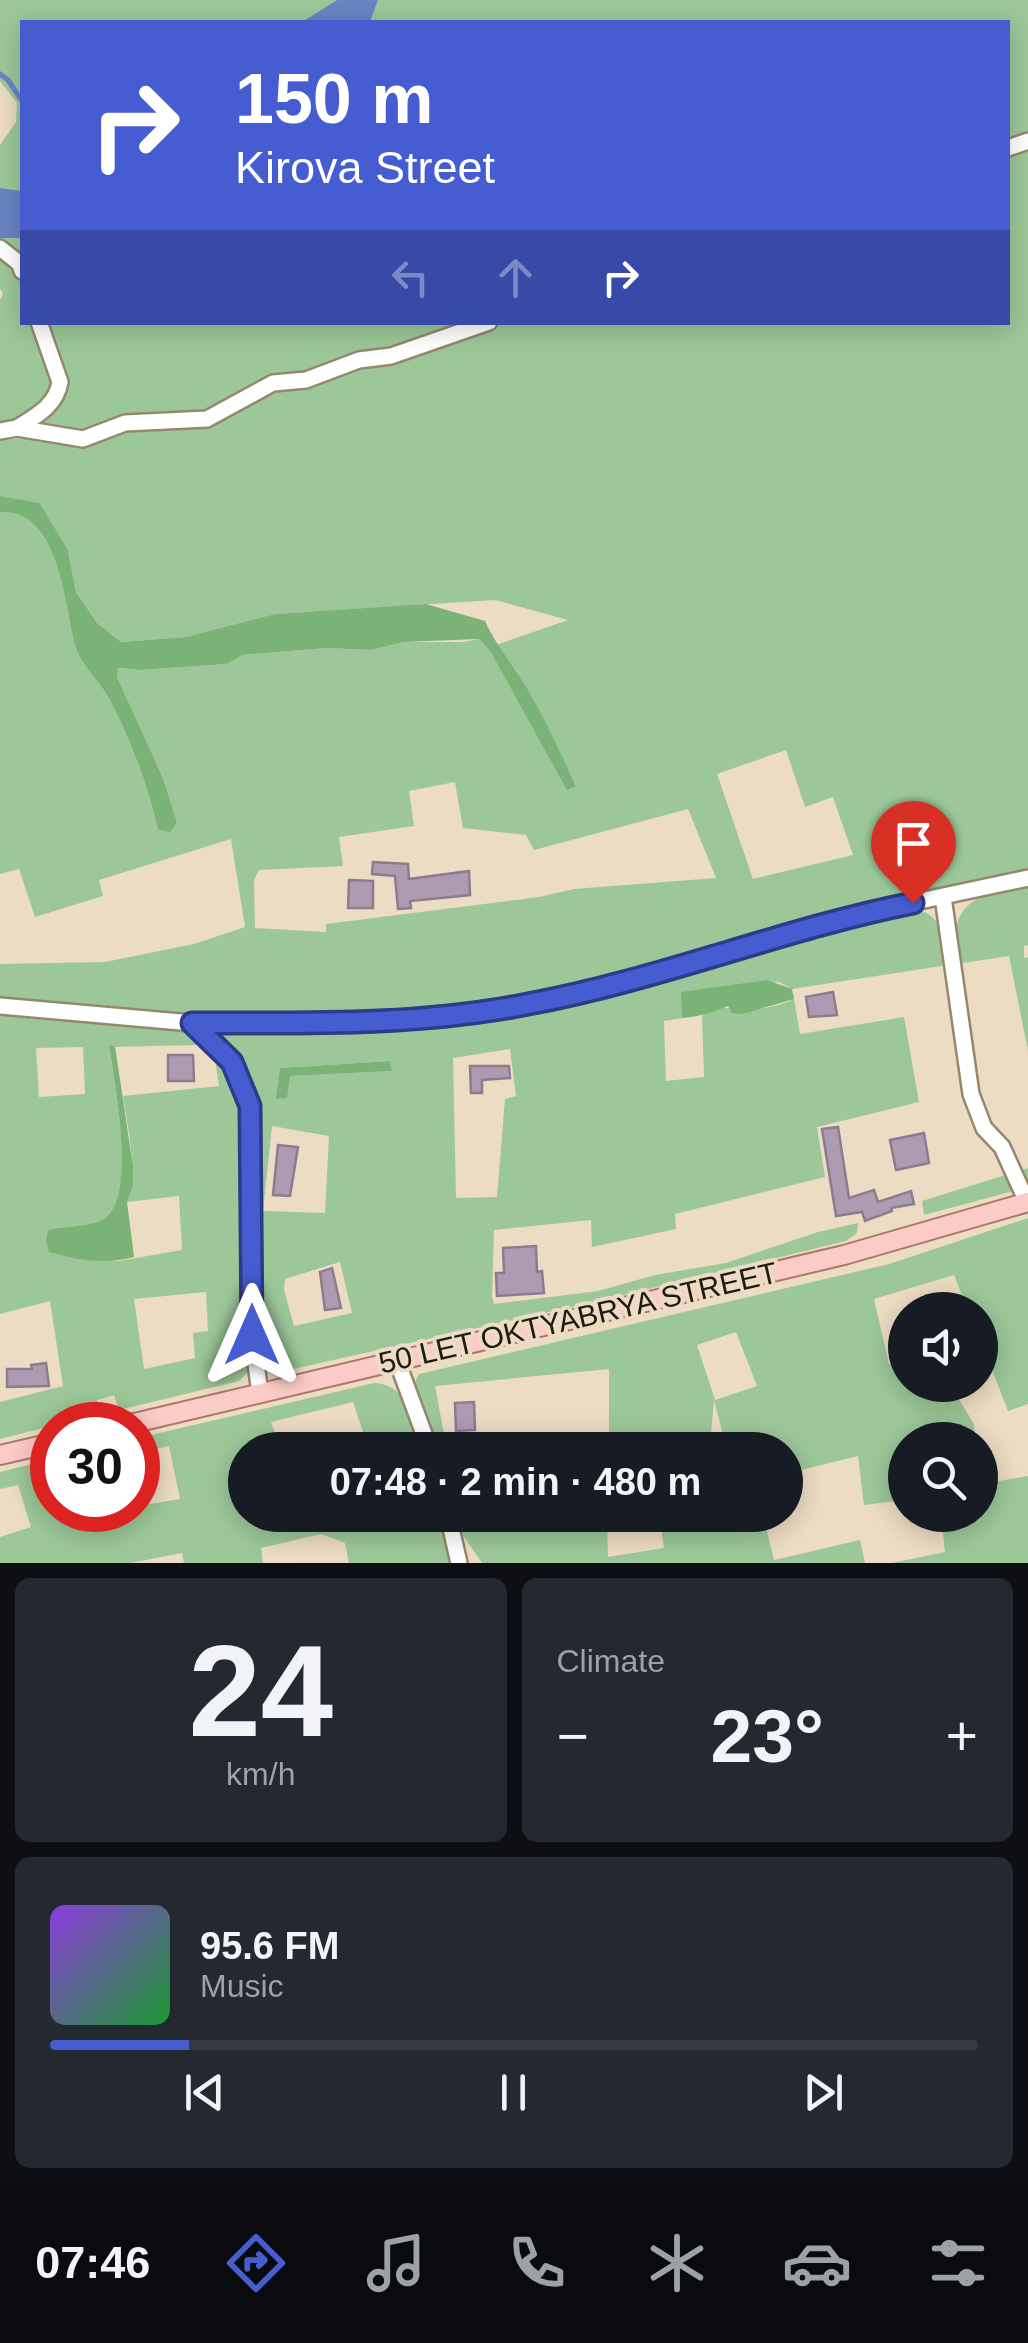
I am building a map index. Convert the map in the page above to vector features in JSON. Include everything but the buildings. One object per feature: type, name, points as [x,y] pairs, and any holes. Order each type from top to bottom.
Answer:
[{"type":"main road","name":"50 LET OKTYABRYA STREET","points":[[160,1417],[844,1255],[1028,1202]]},
{"type":"main road","points":[[0,1455],[30,1448]]},
{"type":"street","points":[[0,248],[20,264]]},
{"type":"street","points":[[8,430],[43,412],[58,392],[60,382],[41,325]]},
{"type":"street","points":[[8,430],[84,439],[126,423],[207,420],[273,383],[306,380],[360,360],[392,356],[480,325]]},
{"type":"street","points":[[0,1006],[192,1023],[391,1020],[524,1005],[882,909],[1028,878]]},
{"type":"street","points":[[943,897],[971,1094],[984,1128],[1002,1147],[1028,1202]]},
{"type":"street","points":[[192,1023],[232,1062],[250,1106],[252,1335],[260,1393]]},
{"type":"street","points":[[398,1361],[424,1432]]},
{"type":"street","points":[[452,1532],[459,1563]]},
{"type":"green space","points":[[0,0],[337,0],[305,20],[20,20],[20,191],[0,188],[0,145],[16,122],[17,103],[0,81]]},
{"type":"green space","points":[[378,0],[1028,0],[1028,874],[582,987],[482,1005],[393,1015],[209,1018],[0,1001],[0,964],[105,962],[194,944],[245,927],[231,839],[99,880],[103,896],[35,917],[19,869],[0,874],[0,512],[20,515],[36,526],[48,543],[63,587],[76,648],[125,731],[158,830],[177,822],[163,778],[117,677],[117,668],[227,664],[242,655],[327,648],[371,650],[404,642],[479,639],[490,651],[567,789],[576,785],[517,672],[496,645],[568,620],[495,600],[275,614],[185,637],[121,642],[97,623],[76,592],[68,550],[40,503],[0,496],[0,440],[83,434],[26,427],[58,401],[44,325],[1010,325],[1010,20],[371,20]],"holes":[[[786,750],[805,807],[833,797],[853,855],[753,879],[717,774]],[[455,782],[463,828],[526,835],[534,850],[688,809],[716,878],[574,889],[539,897],[326,924],[326,932],[255,928],[254,880],[259,870],[343,866],[339,837],[414,826],[409,791]]]},
{"type":"green space","points":[[0,238],[20,238],[20,325],[37,325],[57,381],[38,411],[0,424],[3,294]]},
{"type":"green space","points":[[0,496],[40,503],[68,550],[76,592],[97,623],[121,642],[185,637],[275,614],[426,604],[485,621],[534,701],[576,786],[567,790],[490,651],[479,639],[404,642],[371,650],[327,648],[242,655],[227,664],[118,668],[117,677],[163,778],[177,822],[170,832],[158,830],[125,731],[76,648],[63,587],[48,543],[36,526],[20,515],[0,512]]},
{"type":"green space","points":[[1028,883],[1028,945],[1024,946],[1024,958],[1028,957],[1028,1051],[1009,956],[957,964],[955,942],[957,926],[969,904],[993,892]]},
{"type":"green space","points":[[916,908],[926,912],[941,930],[948,965],[792,989],[779,982],[682,992],[682,1018],[664,1021],[666,1081],[704,1077],[702,1016],[713,1009],[758,1009],[794,999],[800,1034],[904,1017],[919,1102],[817,1127],[825,1177],[675,1214],[676,1229],[592,1247],[591,1220],[494,1230],[494,1304],[598,1291],[655,1275],[726,1263],[858,1223],[857,1233],[846,1241],[595,1302],[284,1371],[269,1363],[261,1350],[256,1259],[256,1104],[248,1076],[211,1025],[417,1024],[728,957]],"holes":[[[510,1049],[516,1096],[505,1099],[497,1197],[456,1198],[453,1058]],[[390,1061],[391,1071],[290,1076],[280,1068]],[[272,1126],[329,1136],[325,1213],[263,1211]],[[340,1262],[352,1313],[294,1326],[284,1290],[285,1279]]]},
{"type":"green space","points":[[767,980],[792,989],[794,999],[742,1014],[732,1013],[728,1006],[682,1018],[681,992]]},
{"type":"green space","points":[[0,1010],[167,1024],[199,1036],[224,1054],[247,1108],[247,1373],[239,1381],[152,1402],[116,1402],[114,1395],[97,1402],[30,1402],[30,1431],[0,1439],[0,1402],[63,1386],[50,1301],[0,1314]],"holes":[[[198,1045],[214,1053],[219,1086],[123,1096],[132,1163],[127,1202],[179,1196],[182,1250],[119,1261],[64,1256],[48,1230],[102,1220],[113,1209],[119,1190],[121,1140],[109,1047]],[[83,1047],[85,1094],[39,1097],[36,1048]],[[206,1292],[208,1331],[193,1333],[195,1358],[144,1369],[134,1299]]]},
{"type":"green space","points":[[109,1046],[115,1046],[133,1167],[133,1185],[127,1202],[134,1257],[113,1261],[49,1252],[46,1241],[48,1230],[102,1220],[113,1209],[122,1166]]},
{"type":"green space","points":[[390,1061],[392,1071],[290,1076],[287,1098],[276,1099],[280,1068]]},
{"type":"green space","points":[[1028,1168],[1028,1187],[924,1215],[922,1201]]},
{"type":"green space","points":[[1028,1218],[1028,1404],[1008,1411],[998,1385],[998,1292],[961,1292],[954,1275],[874,1299],[888,1360],[888,1402],[960,1402],[973,1422],[888,1422],[888,1502],[864,1505],[858,1456],[803,1470],[803,1432],[722,1432],[714,1400],[711,1432],[609,1432],[609,1369],[435,1386],[444,1432],[427,1432],[414,1391],[419,1374],[889,1264]],"holes":[[[736,1332],[757,1386],[715,1400],[697,1345]]]},
{"type":"green space","points":[[374,1383],[386,1385],[403,1397],[419,1432],[363,1432],[353,1402],[271,1422],[275,1432],[228,1432],[228,1532],[448,1532],[456,1563],[349,1563],[345,1543],[321,1534],[261,1548],[263,1563],[184,1563],[182,1553],[130,1563],[0,1563],[0,1537],[30,1527],[30,1532],[160,1532],[160,1502],[180,1499],[169,1446],[160,1448],[160,1433]]},
{"type":"green space","points":[[30,1464],[30,1524],[18,1485],[0,1489],[0,1472]]},
{"type":"green space","points":[[1028,1476],[1028,1563],[892,1563],[945,1552],[943,1532],[998,1532],[998,1481]]},
{"type":"green space","points":[[462,1532],[607,1532],[608,1557],[664,1548],[662,1532],[767,1532],[774,1560],[860,1540],[865,1563],[482,1563]]},
{"type":"water","points":[[337,0],[378,0],[371,20],[305,20]]},
{"type":"water","points":[[0,188],[20,191],[20,238],[0,238]]},
{"type":"waterway","points":[[0,74],[20,98]]},
{"type":"route","points":[[252,1335],[250,1106],[232,1062],[210,1036],[192,1023],[391,1020],[524,1005],[913,903]]}]
